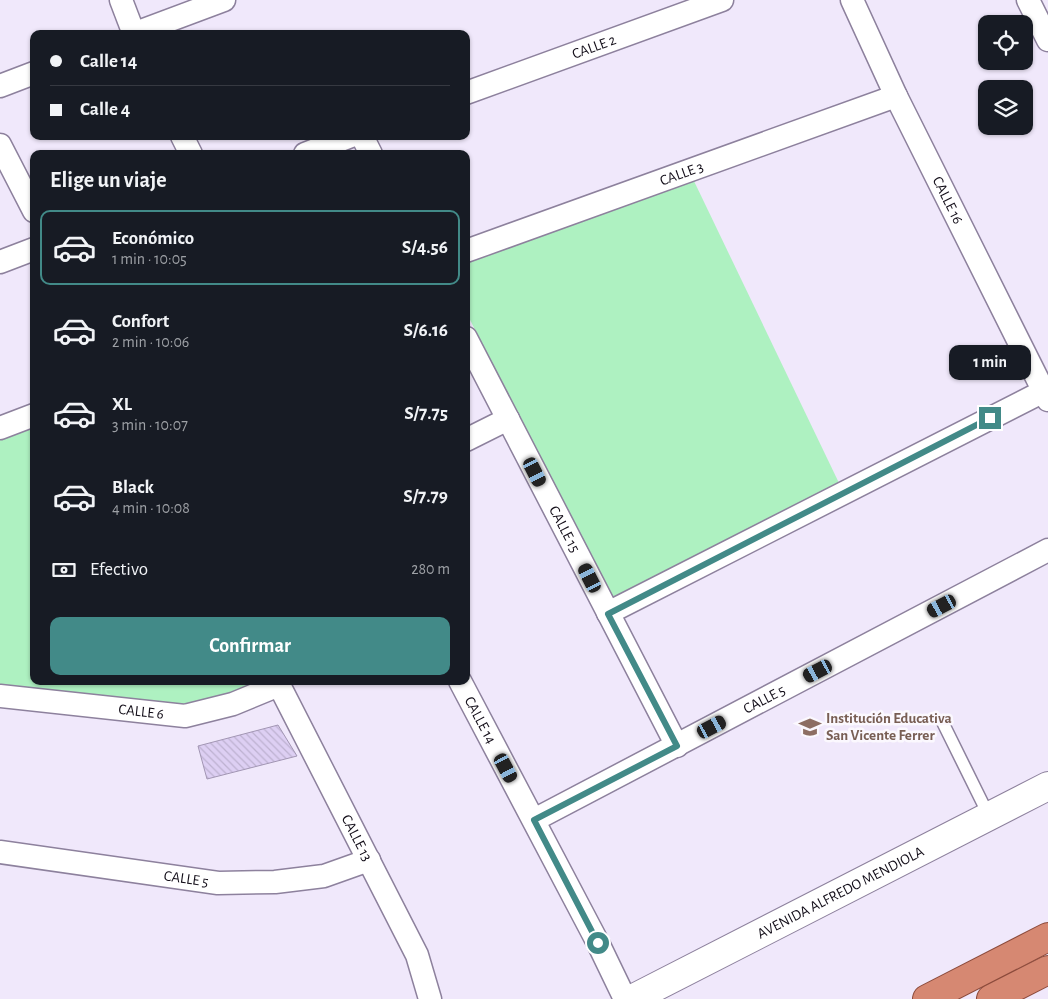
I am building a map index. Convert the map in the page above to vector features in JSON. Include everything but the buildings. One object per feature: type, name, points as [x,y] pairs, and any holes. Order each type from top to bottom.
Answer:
[{"type":"highway","points":[[927,999],[1048,936]]},
{"type":"highway","points":[[991,999],[1048,970]]},
{"type":"street","points":[[121,0],[132,30]]},
{"type":"street","points":[[144,30],[224,0]]},
{"type":"street","name":"CALLE 2","points":[[470,93],[722,0]]},
{"type":"street","name":"CALLE 16","points":[[852,0],[896,96],[1046,395]]},
{"type":"street","points":[[1028,0],[1048,40]]},
{"type":"street","points":[[0,86],[30,75]]},
{"type":"street","name":"CALLE 3","points":[[470,250],[896,96]]},
{"type":"street","points":[[315,150],[341,140]]},
{"type":"street","points":[[0,145],[30,202]]},
{"type":"street","points":[[0,262],[30,251]]},
{"type":"street","name":"CALLE 15","points":[[470,346],[677,746]]},
{"type":"street","points":[[608,614],[1046,395]]},
{"type":"street","points":[[0,428],[30,417]]},
{"type":"street","points":[[470,438],[508,420]]},
{"type":"street","name":"CALLE 5","points":[[534,820],[1048,550]]},
{"type":"street","name":"CALLE 6","points":[[0,696],[186,716],[233,704],[274,685]]},
{"type":"street","name":"CALLE 13","points":[[279,685],[416,955],[430,999]]},
{"type":"street","name":"CALLE 14","points":[[462,685],[598,943],[625,999]]},
{"type":"street","name":"AVENIDA ALFREDO MENDIOLA","points":[[632,999],[1048,786]]},
{"type":"street","name":"CALLE 5","points":[[0,852],[218,883],[276,882],[324,876],[369,860]]},
{"type":"lane","points":[[943,724],[989,817]]},
{"type":"green space","points":[[693,179],[839,483],[612,598],[470,320],[470,262]]},
{"type":"green space","points":[[30,426],[30,685],[254,685],[232,694],[185,707],[0,686],[0,437]]},
{"type":"place","name":"Institución Educativa San Vicente Ferrer","points":[[810,727]]},
{"type":"route","points":[[598,943],[534,820],[677,746],[608,614],[990,418]]}]
